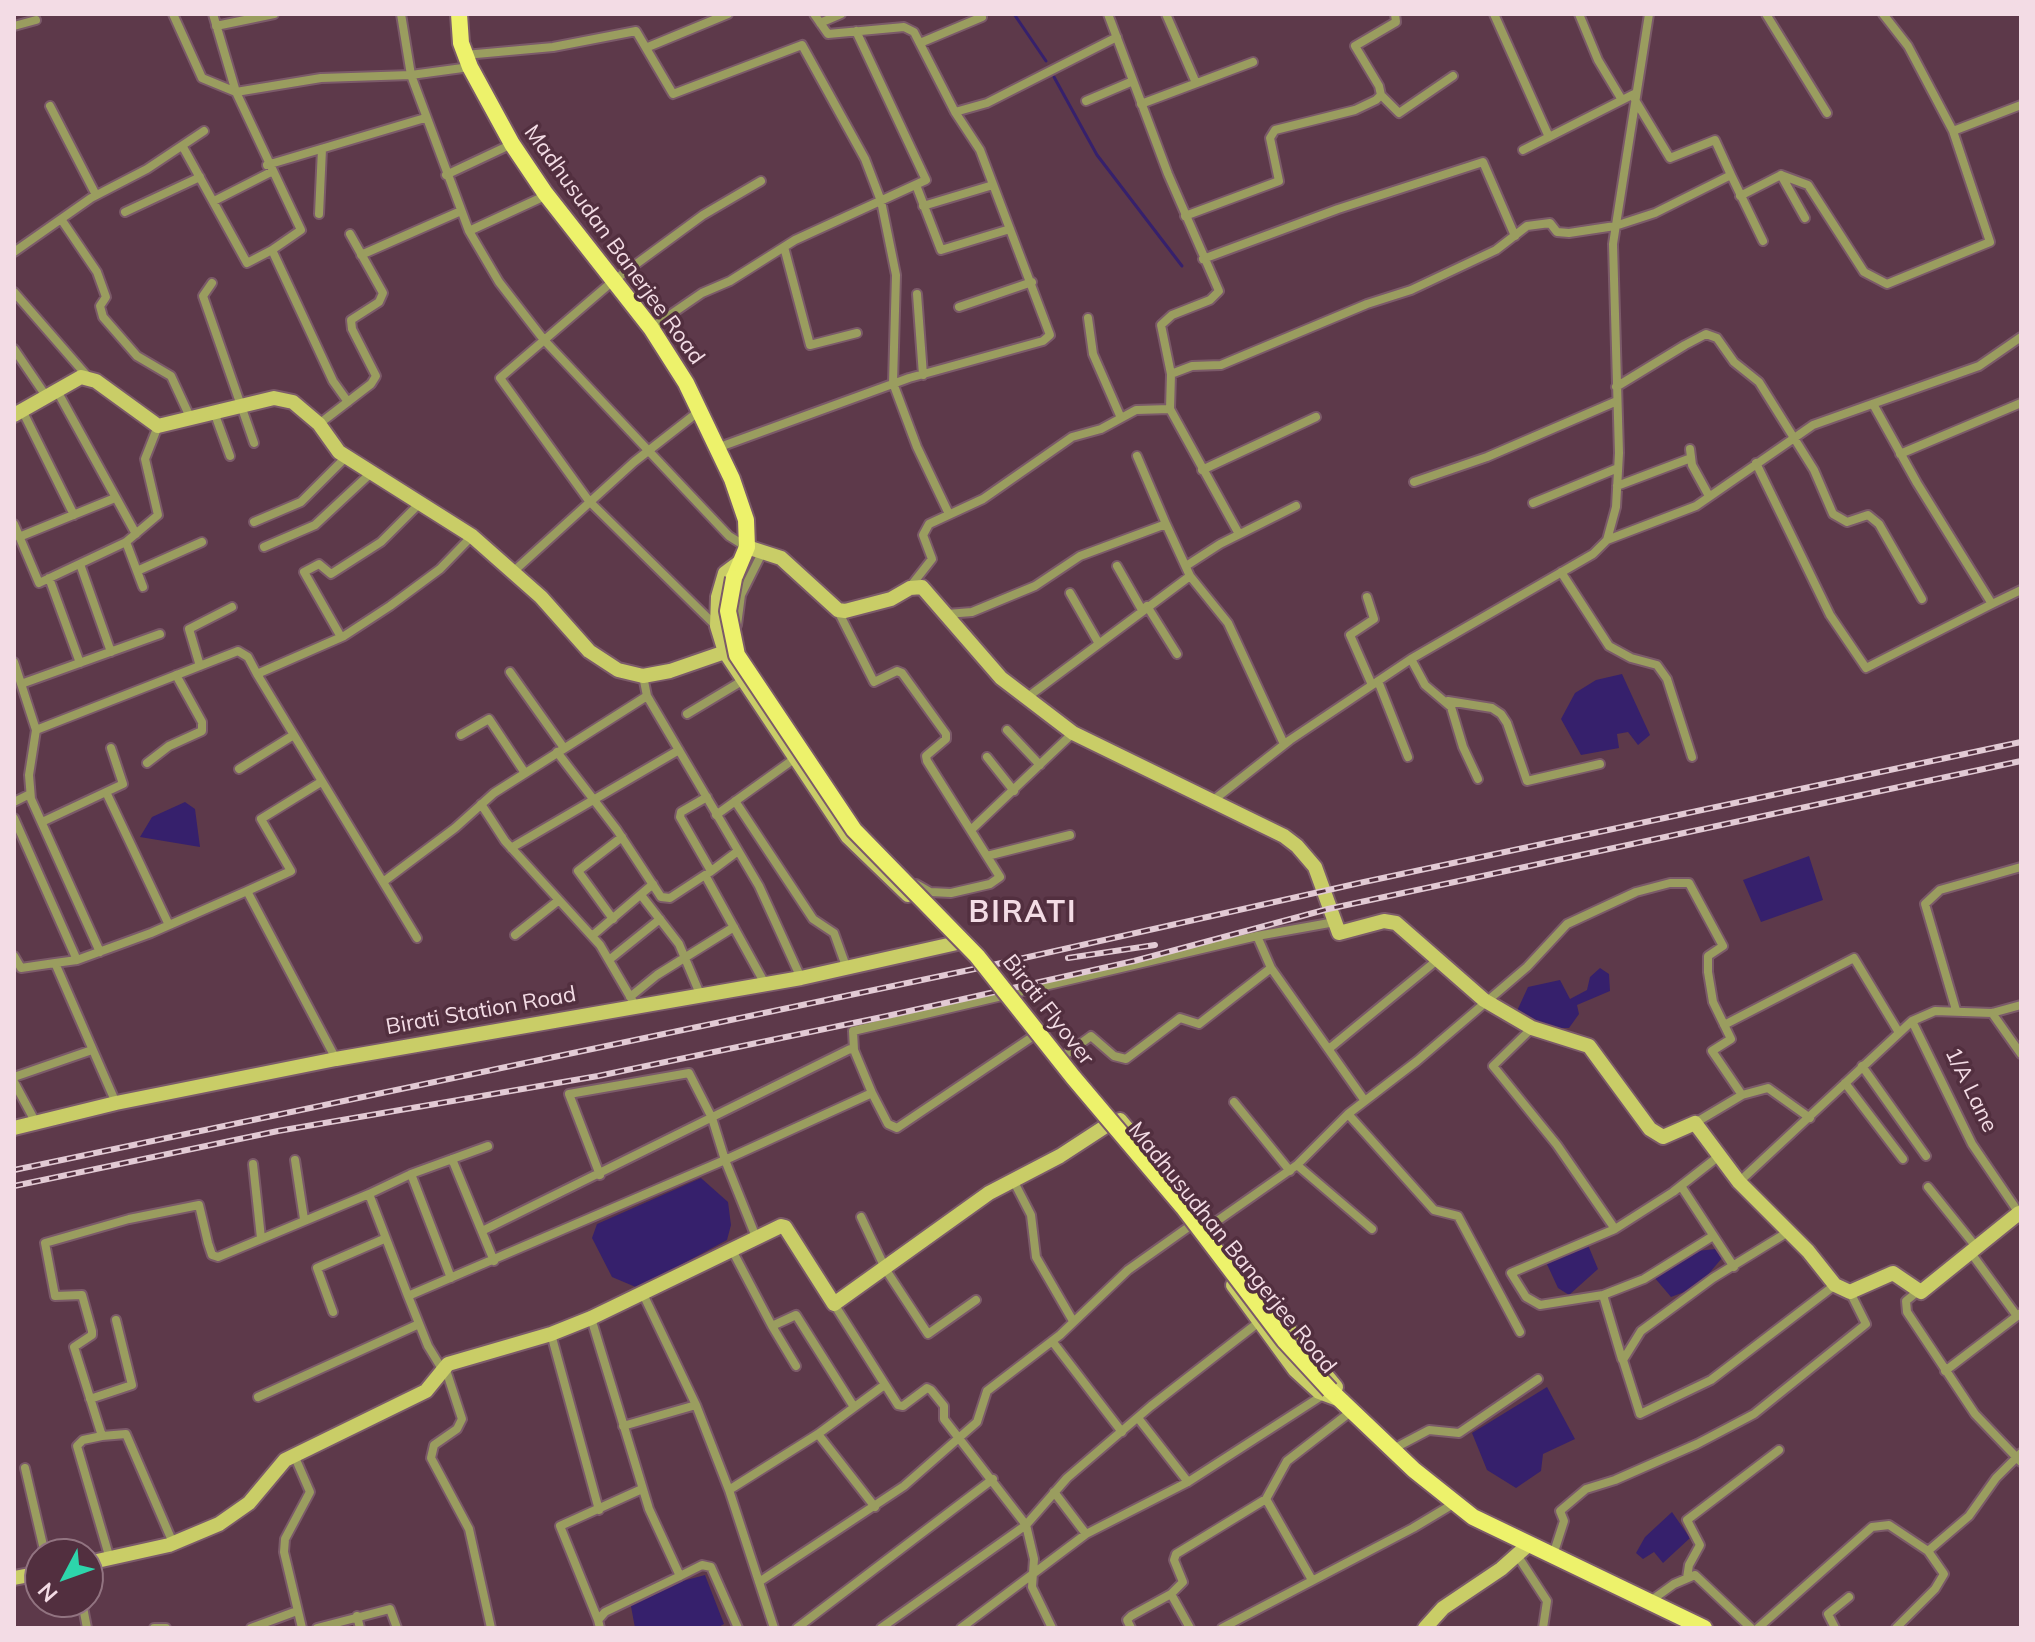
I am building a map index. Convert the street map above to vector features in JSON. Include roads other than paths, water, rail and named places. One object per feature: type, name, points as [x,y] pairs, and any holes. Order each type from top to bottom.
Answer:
[{"type":"main road","name":"Madhusudan Banerjee Road","points":[[459,14],[467,61],[512,144],[677,366],[732,479],[746,520],[750,554]]},
{"type":"main road","name":"Birati Flyover","points":[[750,554],[734,578],[728,611],[737,655],[854,830],[971,948],[1080,1086],[1183,1207],[1284,1340],[1337,1399]]},
{"type":"main road","name":"Madhusudhan Bangerjee Road","points":[[1337,1399],[1453,1504],[1522,1550],[1553,1556],[1697,1627]]},
{"type":"street","points":[[173,14],[202,78],[236,92],[321,78],[411,75],[629,30],[636,31],[648,47],[673,94],[802,45],[865,159],[881,201],[896,275],[893,383],[917,447],[949,514]]},
{"type":"street","points":[[183,147],[247,263],[301,230],[269,168],[236,92],[213,14]]},
{"type":"street","points":[[216,26],[274,14]]},
{"type":"street","points":[[401,14],[411,75],[425,118],[469,231],[499,282],[544,340],[729,536],[750,554],[781,558],[799,571],[838,610],[874,682],[897,671],[902,673],[946,734],[946,739],[926,758],[1000,877],[997,881],[951,893],[930,892],[909,879],[852,814],[741,642],[738,609],[750,554]]},
{"type":"street","points":[[648,47],[728,14]]},
{"type":"street","points":[[716,449],[893,383],[1049,339],[1050,328],[980,150],[955,112],[914,32],[904,27],[828,34],[814,14]]},
{"type":"street","points":[[820,23],[841,14]]},
{"type":"street","points":[[1108,14],[1185,216],[1219,291],[1210,300],[1172,315],[1161,325],[1171,374],[1170,409],[1239,534]]},
{"type":"street","points":[[1166,14],[1196,83]]},
{"type":"street","points":[[1395,14],[1396,22],[1355,46],[1381,95],[1399,113],[1453,76]]},
{"type":"street","points":[[1494,14],[1549,137]]},
{"type":"street","points":[[1579,14],[1598,60],[1622,100]]},
{"type":"street","points":[[1607,540],[1618,468],[1615,226],[1649,14]]},
{"type":"street","points":[[1766,14],[1827,113]]},
{"type":"street","points":[[1740,196],[1781,175],[1808,185],[1864,272],[1887,284],[1990,242],[1953,131],[1908,46],[1883,14]]},
{"type":"street","points":[[920,43],[982,17]]},
{"type":"street","points":[[14,26],[36,20]]},
{"type":"street","points":[[651,328],[702,293],[730,281],[784,247],[926,180],[856,31]]},
{"type":"street","points":[[955,112],[987,103],[1117,37]]},
{"type":"street","points":[[1141,104],[1253,62]]},
{"type":"street","points":[[1086,101],[1133,81]]},
{"type":"street","points":[[1185,216],[1279,181],[1270,138],[1275,130],[1355,110],[1373,103],[1381,95]]},
{"type":"street","points":[[1523,150],[1622,100],[1636,96]]},
{"type":"street","points":[[1636,96],[1670,158],[1715,140],[1763,241]]},
{"type":"street","points":[[1953,131],[2008,107],[2021,105]]},
{"type":"street","points":[[50,106],[96,195]]},
{"type":"street","points":[[214,201],[269,168],[425,118]]},
{"type":"street","points":[[14,252],[96,195],[183,147],[204,131]]},
{"type":"street","points":[[446,175],[512,144]]},
{"type":"street","points":[[319,214],[322,149]]},
{"type":"street","points":[[1203,259],[1338,209],[1483,162],[1515,236]]},
{"type":"street","points":[[1171,374],[1192,366],[1221,365],[1367,304],[1411,290],[1496,250],[1527,226],[1550,223],[1557,232],[1569,233],[1615,226],[1655,213],[1731,175]]},
{"type":"street","points":[[1781,175],[1805,218]]},
{"type":"street","points":[[125,212],[200,177]]},
{"type":"street","points":[[717,626],[589,501],[501,385],[502,373],[613,281],[703,215],[761,181]]},
{"type":"street","points":[[916,185],[941,250],[1010,229]]},
{"type":"street","points":[[923,206],[993,185]]},
{"type":"street","points":[[469,231],[547,195]]},
{"type":"street","points":[[361,255],[461,211]]},
{"type":"street","points":[[61,219],[97,272],[106,297],[100,306],[103,317],[137,356],[171,376],[190,417]]},
{"type":"street","points":[[319,424],[376,376],[351,325],[353,317],[382,298],[350,234]]},
{"type":"street","points":[[784,247],[810,345],[857,333]]},
{"type":"street","points":[[272,250],[333,381],[348,402]]},
{"type":"street","points":[[959,307],[1032,282]]},
{"type":"street","points":[[212,283],[203,296],[254,443]]},
{"type":"street","points":[[14,292],[88,377],[158,426]]},
{"type":"street","points":[[917,294],[923,375]]},
{"type":"street","points":[[1088,318],[1093,354],[1121,418]]},
{"type":"street","points":[[1616,387],[1706,334],[1717,338],[1734,362],[1759,382],[1814,470],[1833,514],[1847,522],[1868,515],[1879,524],[1922,599]]},
{"type":"street","points":[[1211,802],[1284,744],[1411,659],[1593,554],[1607,540],[1696,506],[1813,425],[1979,366],[2021,337]]},
{"type":"street","points":[[14,349],[51,392],[136,534]]},
{"type":"street","points":[[74,515],[18,412],[74,379],[88,377]]},
{"type":"street","points":[[158,426],[274,398],[293,402],[319,424],[346,457],[472,536],[514,571],[589,651],[618,670],[643,676],[670,671],[725,652]]},
{"type":"street","points":[[1414,482],[1487,457],[1617,401]]},
{"type":"street","points":[[1900,454],[2021,403]]},
{"type":"street","points":[[1873,404],[1992,604]]},
{"type":"street","points":[[838,610],[891,599],[910,588],[932,559],[924,530],[949,514],[983,499],[1072,437],[1136,410],[1170,409]]},
{"type":"street","points":[[214,412],[230,456]]},
{"type":"street","points":[[514,571],[589,501],[698,412]]},
{"type":"street","points":[[1202,470],[1316,417]]},
{"type":"street","points":[[14,524],[39,583],[126,542],[158,515],[145,459],[158,426]]},
{"type":"street","points":[[1617,486],[1690,454],[1709,496]]},
{"type":"street","points":[[1137,456],[1188,571],[1228,623],[1284,744]]},
{"type":"street","points":[[254,522],[301,502],[346,457]]},
{"type":"street","points":[[1756,463],[1830,615],[1862,666],[1870,669],[2021,590]]},
{"type":"street","points":[[1533,503],[1618,468]]},
{"type":"street","points":[[264,547],[315,525],[372,472]]},
{"type":"street","points":[[19,537],[115,498]]},
{"type":"street","points":[[341,637],[304,572],[319,564],[331,574],[381,542],[422,502]]},
{"type":"street","points":[[1025,699],[1239,534],[1296,506]]},
{"type":"street","points":[[946,614],[972,612],[1035,586],[1080,556],[1166,524]]},
{"type":"street","points":[[257,674],[341,637],[390,606],[440,569],[472,536]]},
{"type":"street","points":[[126,542],[143,587]]},
{"type":"street","points":[[137,571],[202,542]]},
{"type":"street","points":[[717,626],[720,586],[725,573],[750,554]]},
{"type":"street","points":[[80,564],[111,652]]},
{"type":"street","points":[[1117,566],[1177,654]]},
{"type":"street","points":[[1561,572],[1609,646],[1631,658],[1657,665],[1667,679],[1692,757]]},
{"type":"street","points":[[49,578],[80,663]]},
{"type":"street","points":[[910,588],[922,587],[1001,678],[1073,733],[1284,836],[1297,846],[1315,867],[1339,933],[1384,921],[1396,923],[1484,1000],[1532,1028],[1589,1046],[1650,1129],[1663,1137],[1695,1123],[1742,1095],[1768,1088],[1810,1118]]},
{"type":"street","points":[[1070,593],[1098,642]]},
{"type":"street","points":[[1367,597],[1375,617],[1350,635],[1408,757]]},
{"type":"street","points":[[200,666],[189,629],[232,607]]},
{"type":"street","name":"Madhusudhan Bangerjee Road","points":[[717,626],[725,652],[742,681],[856,846],[957,943],[1106,1126],[1329,1378],[1337,1399]]},
{"type":"street","points":[[19,690],[80,663],[160,634]]},
{"type":"street","points":[[36,730],[238,651],[248,657],[292,736],[417,938]]},
{"type":"street","points":[[1411,659],[1425,685],[1448,701],[1492,708],[1501,714],[1527,781],[1532,783],[1600,764]]},
{"type":"street","points":[[14,662],[19,690],[36,730],[30,794],[100,952]]},
{"type":"street","points":[[510,672],[593,798],[653,884],[667,899],[738,851]]},
{"type":"street","points":[[147,763],[169,746],[202,731],[202,722],[176,675]]},
{"type":"street","points":[[643,676],[647,696],[759,886],[801,978]]},
{"type":"street","points":[[687,714],[742,681]]},
{"type":"street","points":[[383,882],[525,773],[647,696]]},
{"type":"street","points":[[1448,701],[1478,779]]},
{"type":"street","points":[[461,735],[489,719],[525,773]]},
{"type":"street","points":[[1007,730],[1040,765]]},
{"type":"street","points":[[971,830],[1073,733]]},
{"type":"street","points":[[239,769],[292,736]]},
{"type":"street","points":[[42,822],[123,782],[111,748]]},
{"type":"street","points":[[511,848],[679,750]]},
{"type":"street","points":[[987,757],[1014,791]]},
{"type":"street","points":[[716,815],[794,759]]},
{"type":"street","points":[[14,956],[21,968],[77,960],[169,925],[291,871],[261,819],[321,782]]},
{"type":"street","points":[[106,792],[169,925]]},
{"type":"street","points":[[14,802],[30,794]]},
{"type":"street","points":[[707,797],[683,810],[680,817],[764,982]]},
{"type":"street","points":[[735,801],[813,919],[834,933],[847,969]]},
{"type":"street","points":[[481,804],[511,848],[592,936],[633,1001],[686,956],[734,927]]},
{"type":"street","points":[[14,818],[77,960]]},
{"type":"street","points":[[987,856],[1070,835]]},
{"type":"street","points":[[613,919],[578,871],[622,837]]},
{"type":"street","points":[[1956,1010],[1925,904],[1940,890],[2021,867]]},
{"type":"street","points":[[759,1582],[875,1507],[961,1437],[979,1419],[987,1391],[1052,1341],[1128,1270],[1294,1168],[1348,1114],[1527,967],[1567,924],[1636,892],[1670,883],[1689,883],[1723,946],[1708,956],[1708,972],[1713,1002],[1731,1039],[1712,1051],[1742,1095]]},
{"type":"street","points":[[592,936],[653,884]]},
{"type":"street","points":[[247,891],[336,1059]]},
{"type":"street","points":[[641,895],[686,956],[700,994]]},
{"type":"street","points":[[515,935],[559,900]]},
{"type":"street","points":[[609,960],[660,919]]},
{"type":"street","points":[[1271,968],[1199,1024],[1180,1018],[1126,1059],[1114,1056],[1091,1036],[1060,1050],[1041,1033],[897,1128],[888,1124],[854,1050],[853,1031],[1257,936],[1335,922]]},
{"type":"street","points":[[1257,936],[1271,968],[1365,1101]]},
{"type":"street","name":"Birati Station Road","points":[[14,1128],[116,1103],[336,1059],[633,1001],[801,978],[957,943]]},
{"type":"street","points":[[1724,1025],[1854,958],[1898,1031]]},
{"type":"street","points":[[1330,1048],[1436,961]]},
{"type":"street","points":[[55,963],[116,1103]]},
{"type":"street","points":[[1739,1182],[1912,1021],[1935,1011],[1992,1013],[2021,1005]]},
{"type":"street","points":[[1992,1013],[2021,1054]]},
{"type":"street","name":"1/A Lane","points":[[1912,1021],[1972,1144],[2020,1215]]},
{"type":"street","points":[[1532,1028],[1493,1066],[1557,1145],[1615,1229]]},
{"type":"street","points":[[36,1124],[14,1080],[92,1050]]},
{"type":"street","points":[[482,1231],[854,1050]]},
{"type":"street","name":"Madhusudhan Bangerjee Road","points":[[1060,1050],[1198,1229],[1259,1322],[1295,1370],[1337,1399]]},
{"type":"street","points":[[1862,1066],[1926,1156]]},
{"type":"street","points":[[600,1175],[568,1097],[572,1092],[630,1086],[688,1073],[712,1118],[756,1237]]},
{"type":"street","points":[[1845,1083],[1903,1159]]},
{"type":"street","points":[[408,1296],[725,1160],[872,1093]]},
{"type":"street","points":[[1234,1102],[1294,1168],[1372,1229]]},
{"type":"street","points":[[1348,1114],[1434,1210],[1458,1216],[1520,1332]]},
{"type":"street","points":[[1553,1556],[1564,1521],[1560,1511],[1586,1489],[1656,1462],[1754,1414],[1866,1324],[1850,1292],[1835,1285],[1739,1182],[1695,1123]]},
{"type":"street","points":[[834,1304],[886,1270],[971,1206],[1081,1144],[1106,1126]]},
{"type":"street","points":[[102,1436],[74,1347],[92,1335],[83,1297],[55,1296],[45,1243],[196,1205],[203,1211],[208,1243],[216,1257],[411,1174],[488,1146]]},
{"type":"street","points":[[1494,1280],[1615,1229],[1681,1186],[1719,1156]]},
{"type":"street","points":[[452,1159],[494,1261]]},
{"type":"street","points":[[295,1160],[304,1219]]},
{"type":"street","points":[[253,1164],[261,1238]]},
{"type":"street","points":[[411,1174],[451,1278]]},
{"type":"street","points":[[1013,1180],[1031,1215],[1036,1257],[1073,1321]]},
{"type":"street","points":[[1681,1186],[1734,1267]]},
{"type":"street","points":[[1928,1187],[2019,1315],[1945,1371]]},
{"type":"street","points":[[369,1194],[419,1324],[444,1368],[462,1419],[457,1429],[434,1445],[431,1458],[469,1529],[479,1561],[491,1628]]},
{"type":"street","points":[[1928,1551],[1969,1516],[2019,1458],[1975,1414],[1905,1308],[1917,1292],[2020,1215]]},
{"type":"street","points":[[861,1217],[886,1270],[928,1334],[976,1300]]},
{"type":"street","points":[[104,1560],[173,1543],[241,1510],[293,1455],[404,1404],[426,1391],[444,1368],[591,1318],[756,1237],[785,1227],[883,1386],[901,1406],[929,1388],[944,1406],[944,1419],[961,1437],[1026,1525],[1034,1559],[1034,1593],[1052,1628]]},
{"type":"street","points":[[1623,1360],[1641,1331],[1713,1278],[1788,1232]]},
{"type":"street","points":[[1511,1273],[1526,1297],[1540,1305],[1603,1295],[1644,1279],[1713,1236]]},
{"type":"street","points":[[333,1312],[316,1270],[384,1239]]},
{"type":"street","points":[[732,1250],[796,1366]]},
{"type":"street","points":[[1850,1292],[1893,1273],[1917,1292]]},
{"type":"street","points":[[1603,1295],[1640,1414],[1711,1380],[1835,1285]]},
{"type":"street","points":[[643,1294],[696,1405],[729,1490],[772,1628]]},
{"type":"street","points":[[772,1326],[796,1315],[854,1407]]},
{"type":"street","points":[[591,1318],[642,1489],[680,1576]]},
{"type":"street","points":[[90,1399],[132,1385],[116,1320]]},
{"type":"street","points":[[881,1628],[1026,1525],[1054,1492],[1138,1418],[1259,1322]]},
{"type":"street","points":[[258,1397],[419,1324]]},
{"type":"street","points":[[551,1334],[599,1510]]},
{"type":"street","points":[[1052,1341],[1122,1432]]},
{"type":"street","points":[[1393,1450],[1429,1430],[1459,1433],[1538,1379]]},
{"type":"street","points":[[729,1490],[818,1434],[883,1386]]},
{"type":"street","points":[[961,1628],[1086,1534],[1188,1482],[1337,1399]]},
{"type":"street","points":[[1131,1628],[1127,1620],[1131,1616],[1171,1594],[1183,1582],[1174,1560],[1176,1554],[1266,1499],[1287,1461],[1337,1399]]},
{"type":"street","points":[[623,1426],[696,1405]]},
{"type":"street","points":[[1138,1418],[1188,1482]]},
{"type":"street","points":[[110,1559],[77,1446],[83,1440],[126,1434],[173,1543]]},
{"type":"street","points":[[818,1434],[875,1507]]},
{"type":"street","points":[[1687,1578],[1689,1565],[1700,1545],[1687,1520],[1779,1450]]},
{"type":"street","points":[[293,1455],[310,1492],[285,1539],[284,1552],[302,1628]]},
{"type":"street","points":[[25,1468],[41,1538]]},
{"type":"street","points":[[797,1628],[993,1479]]},
{"type":"street","points":[[599,1624],[560,1526],[642,1489]]},
{"type":"street","points":[[1054,1492],[1086,1534]]},
{"type":"street","points":[[1266,1499],[1312,1580]]},
{"type":"street","points":[[1222,1628],[1453,1504]]},
{"type":"street","points":[[1758,1628],[1872,1527],[1889,1525],[1928,1551],[1944,1574],[1941,1581],[1896,1628]]},
{"type":"street","points":[[1425,1628],[1443,1608],[1522,1550],[1547,1601],[1543,1628]]},
{"type":"street","points":[[599,1624],[605,1612],[702,1565],[711,1567],[738,1628]]},
{"type":"street","points":[[1648,1602],[1695,1575],[1751,1628]]},
{"type":"street","points":[[1171,1594],[1190,1628]]},
{"type":"street","points":[[1835,1628],[1828,1614],[1849,1597]]},
{"type":"street","points":[[317,1628],[390,1609],[397,1628]]},
{"type":"street","points":[[251,1628],[297,1611]]},
{"type":"street","points":[[357,1616],[360,1628]]},
{"type":"street","points":[[154,1628],[166,1628]]},
{"type":"waterway","points":[[1014,14],[1046,61]]},
{"type":"waterway","points":[[1054,77],[1097,155],[1182,266]]},
{"type":"railway","points":[[14,1170],[979,968],[1364,882],[2021,742]]},
{"type":"railway","points":[[14,1186],[278,1131],[598,1076],[887,1016],[1134,961],[1328,909],[2021,761]]},
{"type":"railway","points":[[1068,958],[1155,945]]},
{"type":"district","name":"BIRATI","points":[[1023,913]]}]
